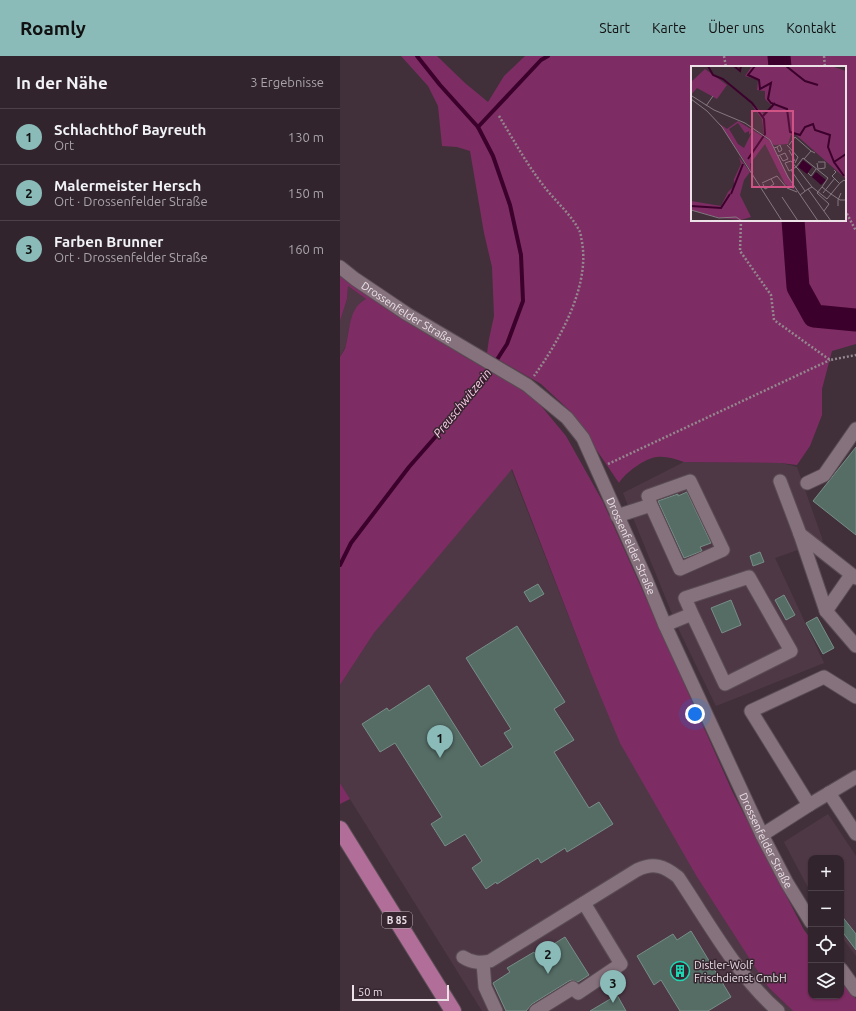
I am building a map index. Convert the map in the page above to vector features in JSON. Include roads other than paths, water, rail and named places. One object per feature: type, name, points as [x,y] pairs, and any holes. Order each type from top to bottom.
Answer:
[{"type":"main road","name":"B 85","points":[[340,829],[453,1011]]},
{"type":"street","name":"Drossenfelder Straße","points":[[340,267],[355,279],[407,314],[524,383],[567,418],[582,438],[646,579],[665,625],[762,835],[787,883],[808,917]]},
{"type":"street","points":[[807,483],[824,475],[856,429]]},
{"type":"street","points":[[690,481],[724,550],[680,568],[651,505],[648,496],[690,481]]},
{"type":"street","points":[[780,481],[826,611],[856,646]]},
{"type":"street","points":[[617,516],[651,505]]},
{"type":"street","points":[[800,534],[854,576],[826,611]]},
{"type":"street","points":[[749,577],[791,651],[725,684],[692,614],[685,598],[749,577]]},
{"type":"street","points":[[665,625],[692,614]]},
{"type":"street","points":[[809,805],[751,711],[824,677],[856,697]]},
{"type":"street","points":[[762,835],[856,776]]},
{"type":"street","points":[[829,793],[856,834]]},
{"type":"street","points":[[463,957],[469,961],[483,963],[490,961],[637,870],[645,866],[657,865],[669,870],[678,877],[743,975],[762,997],[778,1011]]},
{"type":"street","points":[[536,1011],[573,988],[578,993],[621,964],[584,903]]},
{"type":"street","points":[[483,963],[485,987],[496,1011]]},
{"type":"street","points":[[844,973],[856,990]]},
{"type":"waterway","name":"Preuschwitzerin","points":[[340,565],[351,543],[409,467],[480,386],[507,344],[523,301],[521,255],[510,205],[493,156],[478,127],[440,85],[417,56]]},
{"type":"waterway","points":[[478,127],[541,60],[548,56]]},
{"type":"waterway","points":[[779,56],[780,66]]},
{"type":"waterway","points":[[793,221],[798,287],[814,316],[856,320]]},
{"type":"place","name":"Schlachthof Bayreuth","points":[[440,758]]},
{"type":"place","name":"Distler-Wolf Frischdienst GmbH","points":[[680,971]]},
{"type":"place","name":"Malermeister Hersch","points":[[548,974]]},
{"type":"place","name":"Farben Brunner","points":[[613,1003]]}]
